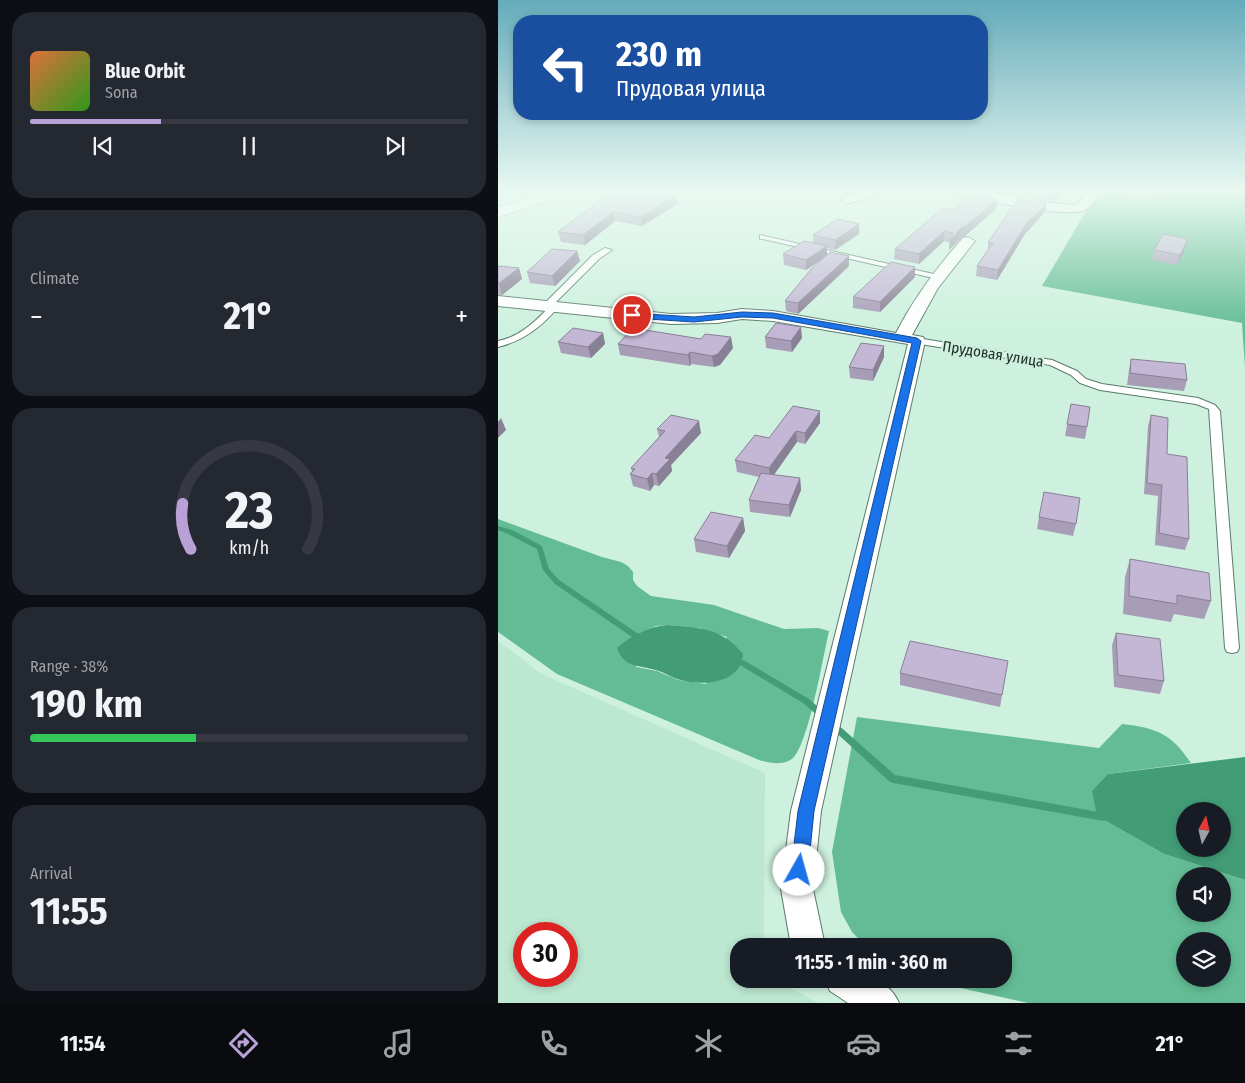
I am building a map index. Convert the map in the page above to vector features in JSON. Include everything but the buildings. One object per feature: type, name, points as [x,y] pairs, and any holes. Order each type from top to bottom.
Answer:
[{"type":"street","points":[[806,938],[797,889],[806,811],[910,340],[914,310],[968,240]]},
{"type":"street","name":"Прудовая улица","points":[[498,301],[671,319],[717,318],[742,314],[766,315],[910,340]]},
{"type":"street","points":[[857,988],[881,1003]]},
{"type":"lane","points":[[763,237],[938,277]]},
{"type":"lane","points":[[498,344],[518,338],[538,325],[550,307],[596,257],[608,250]]},
{"type":"lane","name":"Прудовая улица","points":[[910,340],[1052,364],[1074,372],[1082,381],[1100,386],[1198,401],[1212,407],[1215,411],[1232,648]]},
{"type":"shaded area","points":[[1071,237],[1245,237],[1245,367],[1242,323],[1042,286]]},
{"type":"shaded area","points":[[498,519],[602,557],[621,562],[633,572],[633,580],[637,586],[651,596],[714,605],[784,629],[818,628],[829,631],[805,735],[793,758],[789,761],[777,763],[759,760],[557,674],[498,632]],"holes":[[[667,625],[699,628],[727,637],[706,684],[678,680],[657,671],[636,667],[635,635],[656,626]]]},
{"type":"shaded area","points":[[667,625],[700,628],[726,638],[743,654],[741,664],[736,672],[728,677],[708,683],[697,683],[677,679],[659,671],[634,665],[624,660],[620,655],[617,648],[628,639],[640,632]]},
{"type":"shaded area","points":[[498,641],[542,674],[765,773],[764,938],[730,938],[730,988],[790,988],[818,1003],[498,1003]]},
{"type":"shaded area","points":[[857,717],[1099,748],[1122,724],[1154,730],[1177,745],[1191,763],[1108,774],[1097,816],[1164,854],[1204,867],[1176,867],[1176,922],[1231,922],[1231,876],[1245,880],[1245,1003],[1028,1003],[960,988],[1012,988],[1012,938],[858,938],[852,932],[841,912],[832,852]]},
{"type":"shaded area","points":[[1245,757],[1245,880],[1231,876],[1231,867],[1204,867],[1176,858],[1231,857],[1231,802],[1176,802],[1176,858],[1164,854],[1097,816],[1092,791],[1108,774]]},
{"type":"waterway","points":[[498,528],[510,532],[540,548],[546,570],[557,582],[635,635],[644,637]]},
{"type":"waterway","points":[[735,661],[742,663],[806,701],[822,715]]},
{"type":"waterway","points":[[833,725],[893,779],[1104,817]]},
{"type":"route","points":[[632,315],[694,320],[758,314],[917,341],[806,811],[799,870]]}]
